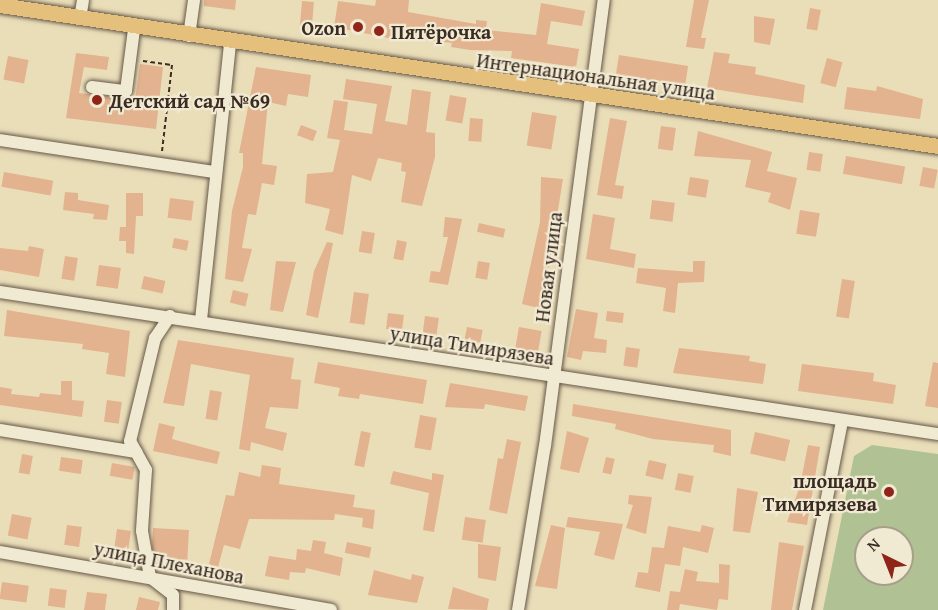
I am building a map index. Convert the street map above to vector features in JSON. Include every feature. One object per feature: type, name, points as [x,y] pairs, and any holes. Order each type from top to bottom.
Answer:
[{"type":"main road","name":"Интернациональная улица","points":[[0,5],[230,43],[938,146]]},
{"type":"street","points":[[80,19],[83,0]]},
{"type":"street","points":[[189,36],[194,0]]},
{"type":"street","name":"Новая улица","points":[[518,610],[554,378],[588,96],[604,0]]},
{"type":"street","points":[[92,87],[126,90],[134,28]]},
{"type":"street","points":[[201,320],[230,43]]},
{"type":"street","points":[[0,140],[215,172]]},
{"type":"street","name":"улица Тимирязева","points":[[0,292],[201,320],[554,378],[842,422],[938,434]]},
{"type":"street","points":[[170,316],[150,354],[130,441],[146,470],[142,531],[150,577],[172,595],[173,610]]},
{"type":"street","points":[[805,610],[842,422]]},
{"type":"street","points":[[0,430],[136,452]]},
{"type":"street","points":[[108,446],[134,430]]},
{"type":"street","name":"улица Плеханова","points":[[0,552],[331,610]]},
{"type":"path","points":[[130,59],[172,65],[160,164]]},
{"type":"green space","name":"площадь Тимирязева","points":[[872,445],[938,454],[938,610],[823,610],[854,456]]},
{"type":"building","points":[[204,0],[236,0],[235,10],[204,6]]},
{"type":"building","points":[[376,0],[409,0],[408,12],[476,24],[476,20],[487,21],[486,30],[536,35],[541,3],[585,11],[582,26],[551,21],[547,44],[579,49],[576,67],[511,58],[512,51],[470,50],[451,47],[452,43],[404,37],[403,41],[334,27],[338,1],[375,6]]},
{"type":"building","points":[[694,0],[709,0],[701,38],[706,38],[704,49],[686,47]]},
{"type":"building","points":[[302,1],[314,2],[312,26],[300,25]]},
{"type":"building","points":[[810,8],[821,10],[817,31],[806,29]]},
{"type":"building","points":[[754,16],[775,19],[770,45],[754,42]]},
{"type":"building","points":[[714,52],[730,54],[728,63],[756,67],[755,74],[805,85],[803,103],[707,88]]},
{"type":"building","points":[[76,53],[109,57],[107,70],[84,67],[79,93],[135,100],[140,64],[163,67],[156,129],[66,118]]},
{"type":"building","points":[[619,55],[688,66],[685,86],[616,75]]},
{"type":"building","points":[[8,56],[29,60],[24,84],[3,80]]},
{"type":"building","points":[[827,58],[842,62],[836,87],[820,83]]},
{"type":"building","points":[[256,67],[311,75],[308,97],[288,94],[286,106],[268,102],[262,164],[277,166],[274,185],[262,183],[256,215],[248,214],[242,248],[252,249],[243,282],[225,279],[232,211],[243,167],[243,153],[239,153]]},
{"type":"building","points":[[346,79],[392,86],[385,121],[407,125],[412,89],[431,92],[426,132],[435,133],[435,157],[422,206],[401,202],[406,172],[401,171],[402,163],[378,158],[371,181],[352,175],[343,235],[325,230],[330,209],[305,203],[307,174],[333,172],[340,140],[327,138],[334,100],[348,102],[344,130],[372,134],[377,104],[343,99]]},
{"type":"building","points":[[877,86],[923,99],[920,119],[844,109],[847,87],[876,91]]},
{"type":"building","points":[[450,95],[467,98],[462,124],[445,121]]},
{"type":"building","points":[[532,112],[557,116],[551,149],[527,146]]},
{"type":"building","points":[[470,118],[483,119],[481,142],[468,141]]},
{"type":"building","points":[[610,118],[627,121],[615,185],[624,186],[622,199],[597,195]]},
{"type":"building","points":[[301,125],[317,131],[313,141],[297,135]]},
{"type":"building","points":[[661,126],[676,128],[673,151],[658,149]]},
{"type":"building","points":[[698,131],[772,152],[767,171],[797,178],[790,210],[768,202],[771,193],[745,187],[751,160],[694,156]]},
{"type":"building","points":[[809,152],[823,154],[820,172],[806,170]]},
{"type":"building","points":[[846,156],[905,166],[902,184],[843,174]]},
{"type":"building","points":[[923,167],[938,170],[934,189],[919,186]]},
{"type":"building","points":[[4,172],[53,181],[51,195],[1,187]]},
{"type":"building","points":[[541,177],[563,179],[542,309],[522,304],[540,222]]},
{"type":"building","points":[[690,177],[709,180],[706,198],[687,195]]},
{"type":"building","points":[[65,192],[78,193],[78,200],[109,205],[107,220],[93,219],[94,214],[63,210]]},
{"type":"building","points":[[126,193],[143,193],[143,216],[136,216],[134,254],[126,253],[126,241],[119,241],[120,227],[126,227]]},
{"type":"building","points":[[170,198],[194,201],[191,221],[168,218]]},
{"type":"building","points":[[652,200],[675,203],[673,222],[650,219]]},
{"type":"building","points":[[800,210],[820,213],[816,237],[796,234]]},
{"type":"building","points":[[593,214],[615,218],[610,249],[636,254],[634,268],[586,259]]},
{"type":"building","points":[[445,217],[462,219],[448,285],[429,282],[431,271],[440,272],[448,237],[443,237]]},
{"type":"building","points":[[479,223],[505,229],[503,238],[477,232]]},
{"type":"building","points":[[362,231],[375,233],[372,254],[359,252]]},
{"type":"building","points":[[174,238],[189,241],[187,251],[172,248]]},
{"type":"building","points":[[397,240],[407,242],[403,261],[393,259]]},
{"type":"building","points":[[327,242],[333,243],[318,318],[306,315],[314,271]]},
{"type":"building","points":[[29,246],[44,249],[39,277],[0,270],[0,248],[28,251]]},
{"type":"building","points":[[65,256],[78,258],[74,281],[61,279]]},
{"type":"building","points":[[276,261],[296,262],[283,312],[270,310]]},
{"type":"building","points":[[478,261],[490,263],[487,280],[475,278]]},
{"type":"building","points":[[693,261],[705,261],[704,282],[678,283],[675,313],[663,311],[666,288],[636,283],[638,268],[693,272]]},
{"type":"building","points":[[99,265],[121,268],[118,289],[96,286]]},
{"type":"building","points":[[144,276],[165,281],[163,294],[141,289]]},
{"type":"building","points":[[842,279],[855,281],[849,319],[836,317]]},
{"type":"building","points":[[233,290],[249,294],[245,306],[230,303]]},
{"type":"building","points":[[354,292],[369,294],[365,325],[350,323]]},
{"type":"building","points":[[576,309],[598,313],[594,338],[607,340],[606,353],[583,351],[581,360],[567,357]]},
{"type":"building","points":[[7,310],[130,331],[125,377],[106,374],[109,353],[82,349],[83,344],[4,336]]},
{"type":"building","points":[[607,311],[624,313],[623,323],[606,321]]},
{"type":"building","points":[[388,313],[404,315],[402,331],[386,329]]},
{"type":"building","points":[[425,316],[439,318],[436,336],[422,334]]},
{"type":"building","points":[[467,327],[483,330],[480,343],[465,340]]},
{"type":"building","points":[[519,327],[542,331],[538,352],[515,348]]},
{"type":"building","points":[[178,340],[294,358],[291,379],[301,380],[298,409],[270,407],[265,428],[287,433],[283,451],[251,442],[250,451],[239,449],[250,375],[191,364],[184,406],[163,403]]},
{"type":"building","points":[[626,347],[640,349],[637,368],[623,366]]},
{"type":"building","points":[[679,348],[750,356],[749,361],[766,364],[763,384],[673,373]]},
{"type":"building","points":[[318,362],[427,380],[423,404],[360,394],[359,399],[338,396],[340,388],[314,383]]},
{"type":"building","points":[[933,362],[938,363],[938,408],[925,406]]},
{"type":"building","points":[[802,364],[874,373],[873,381],[896,385],[893,404],[798,391]]},
{"type":"building","points":[[61,381],[72,381],[72,400],[84,401],[82,417],[0,405],[0,387],[12,389],[11,394],[39,397],[40,393],[61,395]]},
{"type":"building","points":[[450,383],[528,396],[525,411],[485,404],[484,409],[445,407]]},
{"type":"building","points":[[210,390],[222,392],[217,421],[205,419]]},
{"type":"building","points":[[107,400],[122,402],[119,424],[104,422]]},
{"type":"building","points":[[573,404],[731,430],[731,456],[713,452],[714,445],[653,439],[615,429],[616,424],[572,416]]},
{"type":"building","points":[[420,415],[437,418],[431,450],[414,447]]},
{"type":"building","points":[[159,423],[175,427],[172,439],[220,452],[217,464],[153,451]]},
{"type":"building","points":[[361,431],[371,433],[364,467],[354,465]]},
{"type":"building","points":[[567,431],[589,438],[579,473],[560,469]]},
{"type":"building","points":[[755,432],[790,440],[785,462],[750,453]]},
{"type":"building","points":[[507,439],[521,442],[507,514],[489,510],[498,458],[503,459]]},
{"type":"building","points":[[808,445],[820,447],[807,525],[787,522],[800,486]]},
{"type":"building","points":[[22,454],[33,456],[30,475],[19,473]]},
{"type":"building","points":[[61,457],[83,460],[81,474],[59,471]]},
{"type":"building","points":[[606,457],[615,459],[611,475],[602,473]]},
{"type":"building","points":[[649,460],[667,464],[663,480],[645,476]]},
{"type":"building","points":[[112,463],[135,467],[132,480],[110,476]]},
{"type":"building","points":[[262,465],[281,468],[279,484],[355,495],[353,507],[375,510],[373,529],[362,527],[363,518],[335,514],[334,520],[249,519],[240,549],[224,545],[218,567],[209,564],[226,495],[234,496],[239,472],[260,477]]},
{"type":"building","points":[[393,471],[432,480],[432,473],[444,475],[434,532],[423,530],[429,493],[390,484]]},
{"type":"building","points":[[678,473],[694,476],[690,493],[675,490]]},
{"type":"building","points":[[737,488],[758,492],[750,533],[733,531]]},
{"type":"building","points":[[629,495],[652,497],[646,534],[626,528],[633,505],[628,504]]},
{"type":"building","points":[[12,514],[32,518],[27,539],[8,536]]},
{"type":"building","points":[[465,517],[486,520],[483,543],[462,540]]},
{"type":"building","points":[[568,517],[623,524],[614,560],[594,555],[600,532],[566,527]]},
{"type":"building","points":[[67,525],[82,527],[79,547],[64,545]]},
{"type":"building","points":[[551,525],[565,528],[557,589],[535,586]]},
{"type":"building","points":[[702,525],[714,528],[708,553],[683,547],[680,566],[665,564],[660,592],[635,587],[638,572],[648,573],[652,547],[664,548],[668,526],[700,532]]},
{"type":"building","points":[[153,528],[189,530],[187,560],[151,558]]},
{"type":"building","points":[[117,529],[131,531],[128,555],[114,553]]},
{"type":"building","points":[[313,540],[326,542],[324,553],[343,558],[340,576],[306,568],[305,573],[290,572],[289,580],[265,576],[269,556],[296,560],[297,549],[311,551]]},
{"type":"building","points":[[347,542],[371,547],[369,558],[345,553]]},
{"type":"building","points":[[779,542],[804,546],[792,610],[771,610]]},
{"type":"building","points":[[478,544],[501,547],[496,581],[478,578]]},
{"type":"building","points":[[719,564],[730,565],[728,600],[719,599],[717,610],[680,604],[679,610],[667,610],[670,591],[680,592],[685,569],[698,572],[696,581],[719,583]]},
{"type":"building","points":[[374,570],[411,580],[412,574],[424,577],[417,603],[368,595]]},
{"type":"building","points":[[2,582],[29,586],[26,603],[0,599]]},
{"type":"building","points":[[453,587],[489,599],[487,610],[448,609]]},
{"type":"building","points":[[50,588],[67,590],[65,608],[48,606]]},
{"type":"building","points":[[87,592],[107,594],[105,610],[84,610]]},
{"type":"building","points":[[139,597],[160,602],[158,610],[136,610]]},
{"type":"place","name":"Ozon","points":[[358,27]]},
{"type":"place","name":"Пятёрочка","points":[[379,31]]},
{"type":"place","name":"Детский сад №69","points":[[97,100]]},
{"type":"place","name":"площадь Тимирязева","points":[[889,492]]}]
